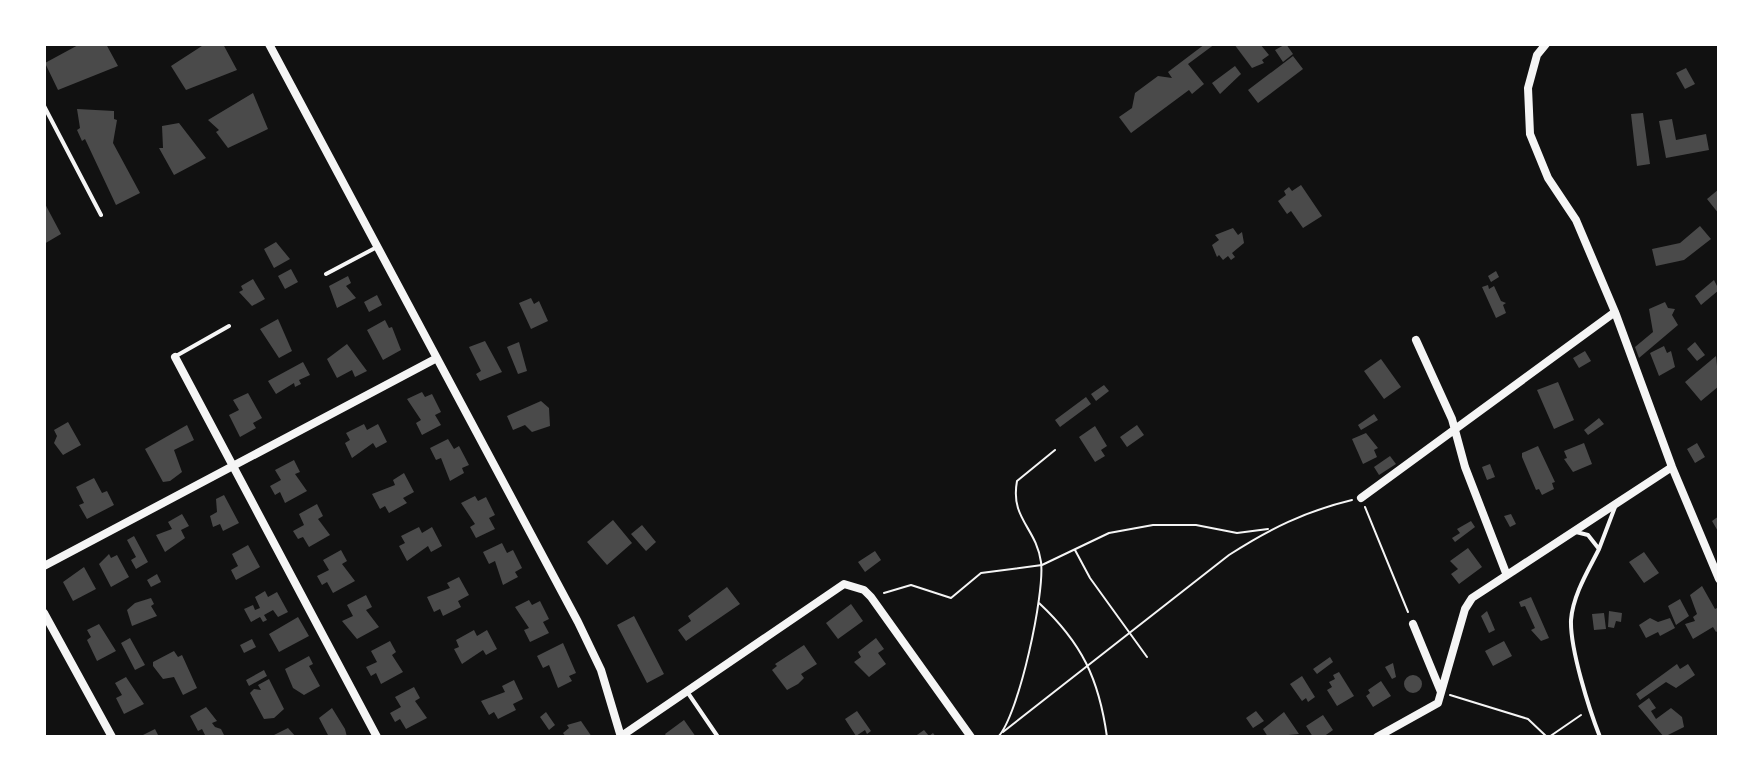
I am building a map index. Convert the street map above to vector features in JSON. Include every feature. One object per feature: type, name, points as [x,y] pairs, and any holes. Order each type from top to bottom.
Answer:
[{"type":"street","points":[[269,44],[601,670],[620,737],[839,586],[853,586],[871,597],[971,737]]},
{"type":"street","points":[[1546,44],[1537,55],[1528,88],[1530,134],[1548,178],[1576,220],[1719,579]]},
{"type":"street","points":[[1361,498],[1615,312]]},
{"type":"street","points":[[1416,340],[1456,430],[1465,467],[1506,573]]},
{"type":"street","points":[[175,357],[377,737]]},
{"type":"street","points":[[44,566],[437,358]]},
{"type":"street","points":[[1377,737],[1438,703],[1465,609],[1472,598],[1672,467]]},
{"type":"street","points":[[44,613],[112,737]]},
{"type":"street","points":[[1413,624],[1441,693]]},
{"type":"lane","points":[[44,106],[101,215]]},
{"type":"lane","points":[[326,274],[377,247]]},
{"type":"lane","points":[[175,357],[229,326]]},
{"type":"lane","points":[[1600,737],[1591,711],[1571,621],[1576,597],[1599,549],[1615,505]]},
{"type":"lane","points":[[1573,531],[1588,535],[1599,549]]},
{"type":"lane","points":[[687,691],[718,737]]},
{"type":"path","points":[[1003,732],[1021,685],[1042,565],[1035,541],[1013,501],[1017,481],[1055,450]]},
{"type":"path","points":[[998,737],[1128,631],[1188,589],[1229,555],[1272,528],[1310,510],[1361,498],[1413,624]]},
{"type":"path","points":[[871,597],[911,585],[951,598],[981,573],[1042,565],[1109,533],[1153,525],[1196,525],[1237,533],[1272,528]]},
{"type":"path","points":[[1074,549],[1090,578],[1147,657]]},
{"type":"path","points":[[1036,601],[1077,643],[1089,665],[1107,737]]},
{"type":"path","points":[[1441,693],[1528,719],[1548,737],[1570,720],[1591,711]]},
{"type":"building","points":[[80,44],[106,44],[118,66],[58,90],[45,63]]},
{"type":"building","points":[[205,44],[223,44],[237,70],[186,90],[171,66]]},
{"type":"building","points":[[1205,44],[1215,44],[1188,64],[1204,84],[1192,94],[1189,90],[1131,133],[1119,117],[1132,108],[1135,93],[1158,76],[1172,78],[1168,72]]},
{"type":"building","points":[[1234,44],[1260,44],[1269,55],[1262,60],[1264,63],[1252,68]]},
{"type":"building","points":[[1286,44],[1293,54],[1283,62],[1275,50]]},
{"type":"building","points":[[1293,56],[1303,69],[1258,103],[1248,90]]},
{"type":"building","points":[[1235,66],[1241,74],[1220,94],[1212,83]]},
{"type":"building","points":[[1686,68],[1695,84],[1685,89],[1676,73]]},
{"type":"building","points":[[253,93],[268,129],[228,148],[216,132],[219,130],[208,120]]},
{"type":"building","points":[[77,109],[114,111],[114,119],[117,120],[113,143],[140,193],[116,205],[85,139],[82,141],[77,130],[80,128]]},
{"type":"building","points":[[1643,113],[1650,164],[1637,166],[1631,114]]},
{"type":"building","points":[[1672,119],[1676,140],[1706,134],[1709,150],[1666,158],[1659,121]]},
{"type":"building","points":[[179,123],[206,158],[174,175],[159,148],[163,148],[162,126]]},
{"type":"building","points":[[1301,185],[1322,216],[1303,228],[1291,211],[1287,214],[1278,201],[1286,195],[1284,191],[1289,187],[1292,191]]},
{"type":"building","points":[[1719,189],[1719,214],[1707,199]]},
{"type":"building","points":[[44,202],[61,234],[44,244]]},
{"type":"building","points":[[1700,226],[1711,239],[1684,260],[1656,266],[1652,249],[1680,243]]},
{"type":"building","points":[[1233,228],[1238,235],[1242,232],[1244,243],[1232,253],[1235,257],[1231,260],[1228,256],[1223,260],[1219,255],[1217,257],[1212,245],[1219,240],[1215,235]]},
{"type":"building","points":[[276,242],[290,259],[274,268],[264,249]]},
{"type":"building","points":[[291,269],[298,282],[285,289],[278,276]]},
{"type":"building","points":[[1496,271],[1499,277],[1491,282],[1488,276]]},
{"type":"building","points":[[348,276],[351,283],[346,286],[356,298],[337,308],[329,286]]},
{"type":"building","points":[[253,279],[265,299],[252,306],[239,292],[243,290],[241,286]]},
{"type":"building","points":[[1714,280],[1719,290],[1701,305],[1695,296]]},
{"type":"building","points":[[1488,285],[1489,289],[1494,286],[1501,301],[1506,303],[1503,305],[1506,313],[1496,318],[1482,287]]},
{"type":"building","points":[[377,295],[382,305],[369,312],[364,302]]},
{"type":"building","points":[[531,298],[534,304],[539,301],[548,321],[531,329],[519,303]]},
{"type":"building","points":[[1665,302],[1668,308],[1675,309],[1672,315],[1678,325],[1639,358],[1635,347],[1653,332],[1649,309]]},
{"type":"building","points":[[278,319],[292,351],[279,358],[260,329]]},
{"type":"building","points":[[385,320],[389,328],[392,327],[401,350],[383,360],[367,330]]},
{"type":"building","points":[[485,341],[502,372],[480,381],[476,374],[481,371],[469,347]]},
{"type":"building","points":[[519,342],[527,371],[518,374],[507,347]]},
{"type":"building","points":[[1695,342],[1705,355],[1697,361],[1687,349]]},
{"type":"building","points":[[347,344],[367,371],[355,377],[352,370],[337,378],[327,359]]},
{"type":"building","points":[[1664,346],[1667,353],[1671,351],[1675,367],[1659,376],[1650,353]]},
{"type":"building","points":[[1585,351],[1591,361],[1579,368],[1573,358]]},
{"type":"building","points":[[1716,356],[1719,386],[1701,401],[1685,382]]},
{"type":"building","points":[[1381,359],[1401,387],[1384,399],[1364,371]]},
{"type":"building","points":[[303,362],[310,375],[299,380],[301,384],[295,387],[294,383],[276,394],[268,381]]},
{"type":"building","points":[[1558,382],[1574,420],[1554,429],[1537,390]]},
{"type":"building","points":[[1104,385],[1109,391],[1096,401],[1091,394]]},
{"type":"building","points":[[422,392],[425,397],[432,394],[441,412],[435,415],[441,425],[422,435],[416,423],[421,420],[407,399]]},
{"type":"building","points":[[248,393],[262,418],[253,423],[256,428],[240,437],[229,415],[239,410],[233,400]]},
{"type":"building","points":[[1086,397],[1091,404],[1060,427],[1055,420]]},
{"type":"building","points":[[541,401],[549,408],[550,426],[532,432],[525,425],[513,430],[507,416]]},
{"type":"building","points":[[1374,414],[1378,420],[1361,430],[1358,425]]},
{"type":"building","points":[[1599,418],[1604,424],[1588,435],[1584,430]]},
{"type":"building","points":[[68,422],[81,445],[63,455],[54,443],[57,436],[54,430]]},
{"type":"building","points":[[364,424],[367,430],[378,424],[387,442],[376,448],[373,443],[352,458],[345,443],[350,440],[346,433]]},
{"type":"building","points":[[187,425],[194,440],[174,450],[182,472],[163,482],[145,449]]},
{"type":"building","points":[[1137,425],[1144,435],[1127,447],[1120,437]]},
{"type":"building","points":[[1095,426],[1107,446],[1101,450],[1105,456],[1095,462],[1079,437]]},
{"type":"building","points":[[1366,433],[1378,448],[1374,450],[1377,457],[1363,464],[1352,439]]},
{"type":"building","points":[[448,439],[454,449],[459,446],[469,465],[462,468],[464,473],[450,481],[441,458],[436,460],[430,448]]},
{"type":"building","points":[[1584,443],[1592,464],[1573,472],[1564,459],[1567,458],[1564,451]]},
{"type":"building","points":[[1697,443],[1705,457],[1695,463],[1687,449]]},
{"type":"building","points":[[1538,446],[1555,482],[1552,483],[1554,489],[1542,495],[1539,489],[1536,490],[1522,457],[1522,453]]},
{"type":"building","points":[[1390,456],[1396,464],[1379,475],[1374,467]]},
{"type":"building","points":[[294,460],[300,472],[295,474],[307,491],[285,503],[280,492],[275,495],[270,486],[281,480],[275,470]]},
{"type":"building","points":[[1490,464],[1495,477],[1487,480],[1482,467]]},
{"type":"building","points":[[404,473],[414,492],[403,498],[407,503],[389,513],[385,506],[380,509],[372,494],[395,485],[393,480]]},
{"type":"building","points":[[94,478],[102,493],[107,491],[114,505],[87,519],[79,505],[84,503],[76,487]]},
{"type":"building","points":[[224,495],[239,523],[223,531],[220,524],[213,527],[210,516],[217,512],[216,499]]},
{"type":"building","points":[[475,496],[478,501],[486,497],[495,515],[489,518],[495,529],[476,538],[470,527],[475,524],[461,503]]},
{"type":"building","points":[[317,504],[323,516],[318,519],[330,535],[309,547],[303,537],[298,539],[293,531],[304,525],[299,514]]},
{"type":"building","points":[[182,514],[189,526],[181,530],[185,538],[165,552],[156,535],[172,529],[168,522]]},
{"type":"building","points":[[1511,514],[1516,524],[1510,527],[1504,516]]},
{"type":"building","points":[[1719,516],[1719,533],[1712,521]]},
{"type":"building","points":[[613,520],[632,543],[607,565],[587,542]]},
{"type":"building","points":[[1471,521],[1475,527],[1455,542],[1452,538],[1460,533],[1457,529]]},
{"type":"building","points":[[642,525],[656,542],[646,551],[631,534]]},
{"type":"building","points":[[419,527],[422,533],[432,527],[442,546],[431,552],[428,546],[407,561],[399,546],[405,543],[401,536]]},
{"type":"building","points":[[134,536],[148,562],[136,569],[131,560],[136,557],[127,540]]},
{"type":"building","points":[[502,543],[507,553],[513,550],[522,568],[515,572],[518,577],[503,585],[495,561],[489,564],[483,552]]},
{"type":"building","points":[[248,545],[260,567],[236,580],[231,570],[238,566],[232,554]]},
{"type":"building","points":[[1468,548],[1482,567],[1459,584],[1451,574],[1458,569],[1450,561]]},
{"type":"building","points":[[341,550],[347,561],[342,564],[355,581],[333,593],[327,582],[322,585],[317,576],[329,570],[323,560]]},
{"type":"building","points":[[875,551],[881,560],[865,572],[858,562]]},
{"type":"building","points":[[1644,552],[1659,573],[1644,583],[1629,562]]},
{"type":"building","points":[[109,554],[111,558],[117,555],[129,577],[111,587],[99,564]]},
{"type":"building","points":[[84,567],[96,589],[73,601],[63,582]]},
{"type":"building","points":[[157,574],[161,582],[151,587],[147,580]]},
{"type":"building","points":[[459,577],[469,595],[458,601],[461,607],[443,616],[440,609],[434,612],[427,597],[450,588],[447,583]]},
{"type":"building","points":[[1702,586],[1715,609],[1719,607],[1719,630],[1716,632],[1713,627],[1693,639],[1685,624],[1695,621],[1693,617],[1697,614],[1690,595]]},
{"type":"building","points":[[727,587],[740,604],[686,641],[678,630],[691,621],[688,616]]},
{"type":"building","points":[[265,591],[268,597],[277,592],[288,612],[278,617],[273,610],[264,615],[267,620],[263,622],[260,617],[251,622],[244,609],[253,605],[255,610],[260,608],[255,597]]},
{"type":"building","points":[[366,595],[372,607],[366,610],[379,627],[357,639],[342,621],[353,616],[347,605]]},
{"type":"building","points":[[1531,597],[1549,638],[1541,641],[1531,630],[1535,628],[1525,606],[1521,607],[1519,602]]},
{"type":"building","points":[[151,598],[154,604],[151,606],[157,616],[132,626],[127,610],[135,603]]},
{"type":"building","points":[[1680,599],[1689,616],[1676,625],[1668,606]]},
{"type":"building","points":[[529,600],[532,605],[540,601],[549,619],[543,622],[549,633],[530,642],[524,630],[529,628],[515,607]]},
{"type":"building","points":[[851,604],[863,621],[838,639],[826,623]]},
{"type":"building","points":[[1487,611],[1495,630],[1489,633],[1481,616]]},
{"type":"building","points":[[1609,611],[1622,613],[1621,622],[1616,621],[1614,628],[1608,627]]},
{"type":"building","points":[[1604,613],[1606,629],[1594,630],[1592,614]]},
{"type":"building","points":[[634,616],[664,674],[647,683],[617,625]]},
{"type":"building","points":[[298,617],[309,636],[279,652],[269,634]]},
{"type":"building","points":[[1650,618],[1658,622],[1670,618],[1675,628],[1660,636],[1658,632],[1646,638],[1639,625]]},
{"type":"building","points":[[99,624],[116,651],[97,661],[87,640],[91,637],[87,630]]},
{"type":"building","points":[[474,630],[477,636],[487,630],[497,649],[486,655],[483,650],[462,664],[454,649],[459,647],[456,640]]},
{"type":"building","points":[[130,638],[145,665],[135,670],[121,643]]},
{"type":"building","points":[[876,638],[884,649],[878,653],[886,664],[869,677],[854,662],[861,657],[858,652]]},
{"type":"building","points":[[252,639],[256,647],[244,653],[240,645]]},
{"type":"building","points":[[390,641],[396,652],[392,655],[403,672],[381,684],[376,673],[371,676],[366,667],[377,662],[371,651]]},
{"type":"building","points":[[1504,641],[1512,656],[1493,666],[1485,651]]},
{"type":"building","points":[[563,643],[576,673],[569,676],[572,681],[558,688],[549,665],[543,668],[537,656]]},
{"type":"building","points":[[804,645],[817,664],[801,674],[804,678],[787,690],[772,670],[777,666],[775,664]]},
{"type":"building","points":[[174,651],[178,657],[182,655],[197,688],[183,695],[174,677],[163,679],[153,666],[153,662]]},
{"type":"building","points":[[309,656],[313,664],[309,666],[320,686],[304,695],[293,688],[285,669]]},
{"type":"building","points":[[1330,657],[1333,662],[1317,674],[1313,669]]},
{"type":"building","points":[[1393,663],[1396,677],[1392,679],[1385,667]]},
{"type":"building","points":[[1677,664],[1680,669],[1688,664],[1695,675],[1676,688],[1666,682],[1640,700],[1636,694]]},
{"type":"building","points":[[264,670],[267,676],[249,686],[246,680]]},
{"type":"building","points":[[1339,672],[1354,696],[1337,706],[1327,690],[1332,687],[1329,682],[1335,679],[1333,675]]},
{"type":"building","points":[[1409,675],[1417,675],[1422,684],[1420,691],[1409,693],[1404,688],[1404,680]]},
{"type":"building","points":[[1302,676],[1315,697],[1308,702],[1306,698],[1302,701],[1290,684]]},
{"type":"building","points":[[126,677],[144,704],[124,714],[116,698],[122,695],[115,683]]},
{"type":"building","points":[[269,679],[284,709],[274,718],[264,719],[250,693],[254,689],[261,690],[258,685]]},
{"type":"building","points":[[514,680],[523,699],[513,704],[516,710],[498,719],[494,712],[489,715],[481,701],[505,692],[502,686]]},
{"type":"building","points":[[1381,681],[1391,696],[1373,707],[1366,696],[1370,693],[1368,690]]},
{"type":"building","points":[[414,687],[420,698],[415,701],[427,718],[406,729],[400,719],[395,722],[390,713],[401,707],[395,697]]},
{"type":"building","points":[[1649,698],[1656,708],[1651,711],[1656,719],[1671,708],[1682,717],[1684,727],[1664,737],[1638,706]]},
{"type":"building","points":[[206,707],[217,721],[212,723],[221,729],[225,737],[206,737],[202,729],[198,731],[190,716]]},
{"type":"building","points":[[332,708],[347,737],[329,737],[319,718]]},
{"type":"building","points":[[857,711],[871,731],[867,734],[865,730],[856,736],[845,719]]},
{"type":"building","points":[[1256,711],[1264,721],[1253,728],[1246,718]]},
{"type":"building","points":[[546,712],[555,725],[549,730],[540,717]]},
{"type":"building","points":[[1284,712],[1299,734],[1268,737],[1263,729]]},
{"type":"building","points":[[1323,715],[1333,730],[1323,737],[1313,737],[1306,726]]},
{"type":"building","points":[[684,720],[696,737],[667,737],[665,734]]},
{"type":"building","points":[[581,721],[592,737],[566,737],[563,733],[569,728],[567,725]]},
{"type":"building","points":[[288,728],[296,737],[270,737]]},
{"type":"building","points":[[155,729],[159,737],[139,737]]},
{"type":"building","points":[[924,730],[929,736],[933,733],[936,737],[914,737]]}]
